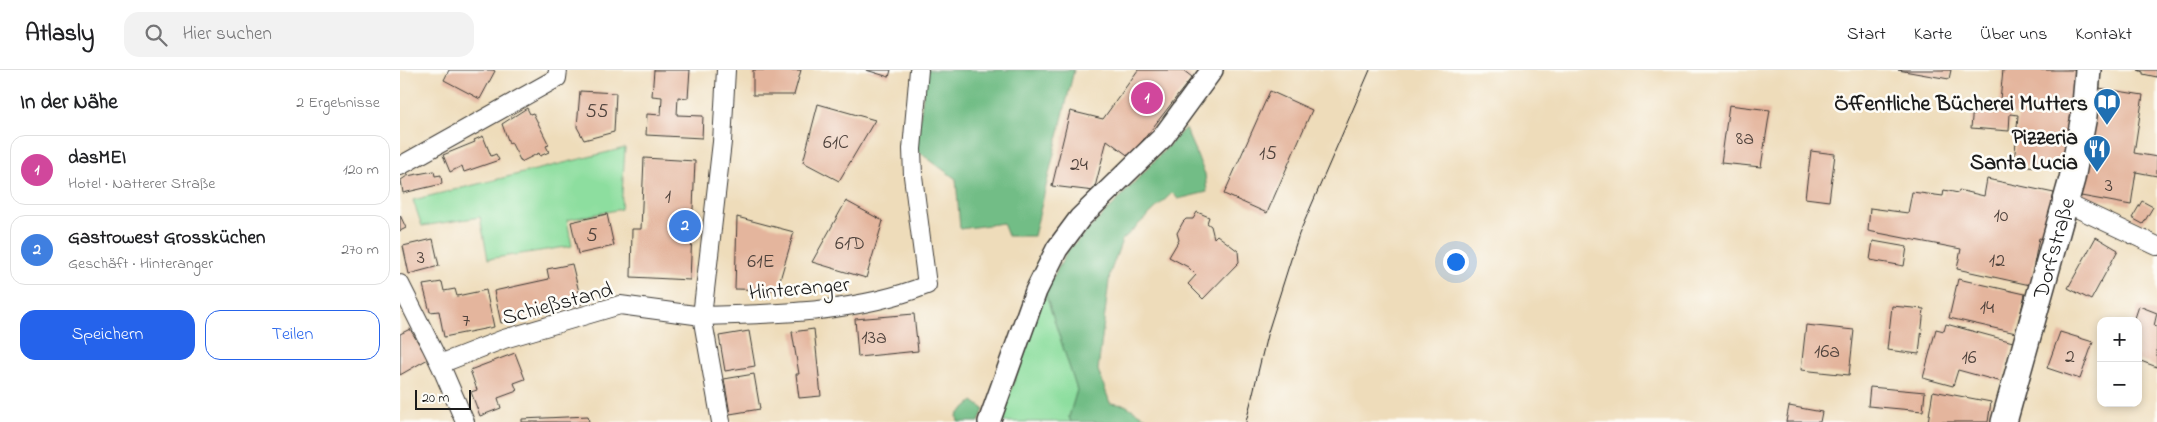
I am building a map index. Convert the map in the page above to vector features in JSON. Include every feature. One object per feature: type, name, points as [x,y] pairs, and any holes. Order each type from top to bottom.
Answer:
[{"type":"main road","name":"Dorfstraße","points":[[2004,422],[2066,203],[2079,147],[2088,70]]},
{"type":"street","points":[[400,166],[557,78],[558,70]]},
{"type":"street","points":[[721,422],[702,316],[722,142],[726,70]]},
{"type":"street","name":"Hinteranger","points":[[702,316],[769,314],[846,307],[891,298],[927,285],[913,176],[912,149],[919,70]]},
{"type":"street","points":[[989,422],[1046,268],[1068,233],[1163,137],[1212,70]]},
{"type":"street","points":[[2066,203],[2157,246]]},
{"type":"street","points":[[400,284],[440,364],[464,422]]},
{"type":"street","name":"Schießstand","points":[[440,364],[504,339],[620,305],[702,316]]},
{"type":"green space","points":[[926,70],[1074,70],[1034,236],[1008,236],[1003,223],[960,229],[956,179],[916,150]]},
{"type":"green space","points":[[1185,128],[1205,174],[1207,192],[1178,199],[1172,193],[1122,240],[1110,273],[1098,370],[1110,403],[1125,405],[1148,419],[1148,422],[1071,422],[1069,417],[1077,390],[1045,292],[1068,250]]},
{"type":"green space","points":[[625,148],[621,209],[567,220],[572,246],[488,259],[480,217],[422,226],[413,200]]},
{"type":"green space","points":[[1045,292],[1077,390],[1069,417],[1071,422],[1000,422]]},
{"type":"green space","points":[[973,401],[984,409],[979,422],[958,422],[957,415]]},
{"type":"building","points":[[449,70],[495,71],[480,99],[444,80]]},
{"type":"building","points":[[654,70],[690,70],[688,98],[678,97],[677,115],[703,116],[702,138],[646,135],[647,114],[661,115],[662,97],[652,96]]},
{"type":"building","points":[[753,70],[801,70],[794,95],[753,95]]},
{"type":"building","points":[[866,70],[891,70],[889,77]]},
{"type":"building","points":[[1138,70],[1183,70],[1192,77],[1130,157],[1107,140],[1094,191],[1052,186],[1070,111],[1103,119]]},
{"type":"building","points":[[1898,70],[1951,70],[1949,79]]},
{"type":"building","points":[[2003,70],[2077,70],[2067,169],[2014,165],[2018,115],[2010,114],[2009,131],[1971,128],[1973,107],[1999,110]]},
{"type":"building","points":[[2138,70],[2157,70],[2157,77],[2143,74],[2143,72]]},
{"type":"building","points":[[2099,88],[2143,95],[2134,153],[2157,157],[2157,176],[2136,172],[2131,205],[2081,196]]},
{"type":"building","points":[[580,91],[616,93],[614,132],[584,140],[577,127]]},
{"type":"building","points":[[1270,91],[1312,110],[1267,213],[1224,194]]},
{"type":"building","points":[[818,104],[875,120],[839,181],[803,162]]},
{"type":"building","points":[[1729,105],[1770,110],[1761,167],[1721,163]]},
{"type":"building","points":[[527,108],[530,114],[533,113],[549,145],[546,146],[549,152],[540,156],[539,153],[521,162],[511,142],[509,143],[502,124]]},
{"type":"building","points":[[483,136],[491,156],[496,154],[499,160],[464,172],[462,166],[450,172],[443,155],[475,142],[474,140]]},
{"type":"building","points":[[1811,151],[1835,154],[1829,201],[1805,198]]},
{"type":"building","points":[[644,158],[695,161],[690,280],[631,277],[632,229],[641,229]]},
{"type":"building","points":[[434,171],[435,176],[441,175],[442,184],[403,193],[401,180],[407,176]]},
{"type":"building","points":[[1987,179],[2054,193],[2044,239],[2039,238],[2030,285],[1957,269],[1961,249],[1868,231],[1870,208],[1908,213],[1912,192],[1943,196],[1944,190],[1958,193],[1959,190],[1984,196]]},
{"type":"building","points":[[846,201],[883,221],[866,278],[812,262]]},
{"type":"building","points":[[2142,201],[2153,207],[2143,224],[2132,218]]},
{"type":"building","points":[[1197,212],[1209,217],[1207,223],[1211,226],[1214,238],[1217,235],[1238,251],[1239,262],[1203,299],[1188,284],[1196,275],[1188,267],[1169,257],[1179,240],[1177,233],[1183,222],[1186,219],[1193,219]]},
{"type":"building","points":[[607,214],[614,246],[578,254],[571,222]]},
{"type":"building","points":[[400,215],[406,228],[400,231]]},
{"type":"building","points":[[737,217],[794,232],[777,290],[735,289]]},
{"type":"building","points":[[2096,237],[2118,250],[2091,300],[2068,288]]},
{"type":"building","points":[[433,239],[439,266],[409,274],[403,246]]},
{"type":"building","points":[[1873,241],[1907,247],[1904,266],[1870,260]]},
{"type":"building","points":[[572,264],[582,304],[501,323],[494,291],[549,279],[547,269]]},
{"type":"building","points":[[1958,279],[2025,294],[2016,333],[1949,318]]},
{"type":"building","points":[[442,282],[444,291],[455,289],[457,296],[486,290],[494,327],[444,337],[439,311],[430,312],[423,285]]},
{"type":"building","points":[[1892,306],[1924,309],[1919,354],[1887,350]]},
{"type":"building","points":[[2139,306],[2157,313],[2154,326],[2157,327],[2157,367],[2142,361],[2142,317],[2135,317]]},
{"type":"building","points":[[914,314],[918,351],[858,357],[855,319]]},
{"type":"building","points":[[1946,324],[2013,342],[2002,382],[1958,370],[1953,386],[1923,378],[1936,329],[1944,331]]},
{"type":"building","points":[[1806,325],[1854,330],[1849,375],[1801,370]]},
{"type":"building","points":[[410,329],[428,359],[400,375],[400,334]]},
{"type":"building","points":[[814,329],[821,396],[799,398],[796,374],[799,374],[792,332]]},
{"type":"building","points":[[749,331],[755,366],[725,371],[719,336]]},
{"type":"building","points":[[2060,332],[2093,342],[2080,379],[2047,368]]},
{"type":"building","points":[[515,353],[525,379],[514,383],[517,391],[498,398],[501,408],[480,416],[471,392],[477,390],[470,370]]},
{"type":"building","points":[[754,374],[760,409],[730,414],[724,379]]},
{"type":"building","points":[[1870,387],[1925,392],[1923,411],[1868,406]]},
{"type":"building","points":[[1933,391],[1991,402],[1988,422],[1928,422]]},
{"type":"building","points":[[1789,406],[1822,412],[1820,422],[1786,422]]},
{"type":"building","points":[[588,416],[589,422],[522,422],[522,419]]},
{"type":"tram line","points":[[1246,422],[1267,335],[1299,234],[1370,70]]},
{"type":"place","name":"dasMEI","points":[[1147,98]]},
{"type":"place","name":"Öffentliche Bücherei Mutters","points":[[2107,126]]},
{"type":"place","name":"Pizzeria Santa Lucia","points":[[2097,173]]},
{"type":"place","name":"Gastrowest Grossküchen","points":[[685,226]]}]
